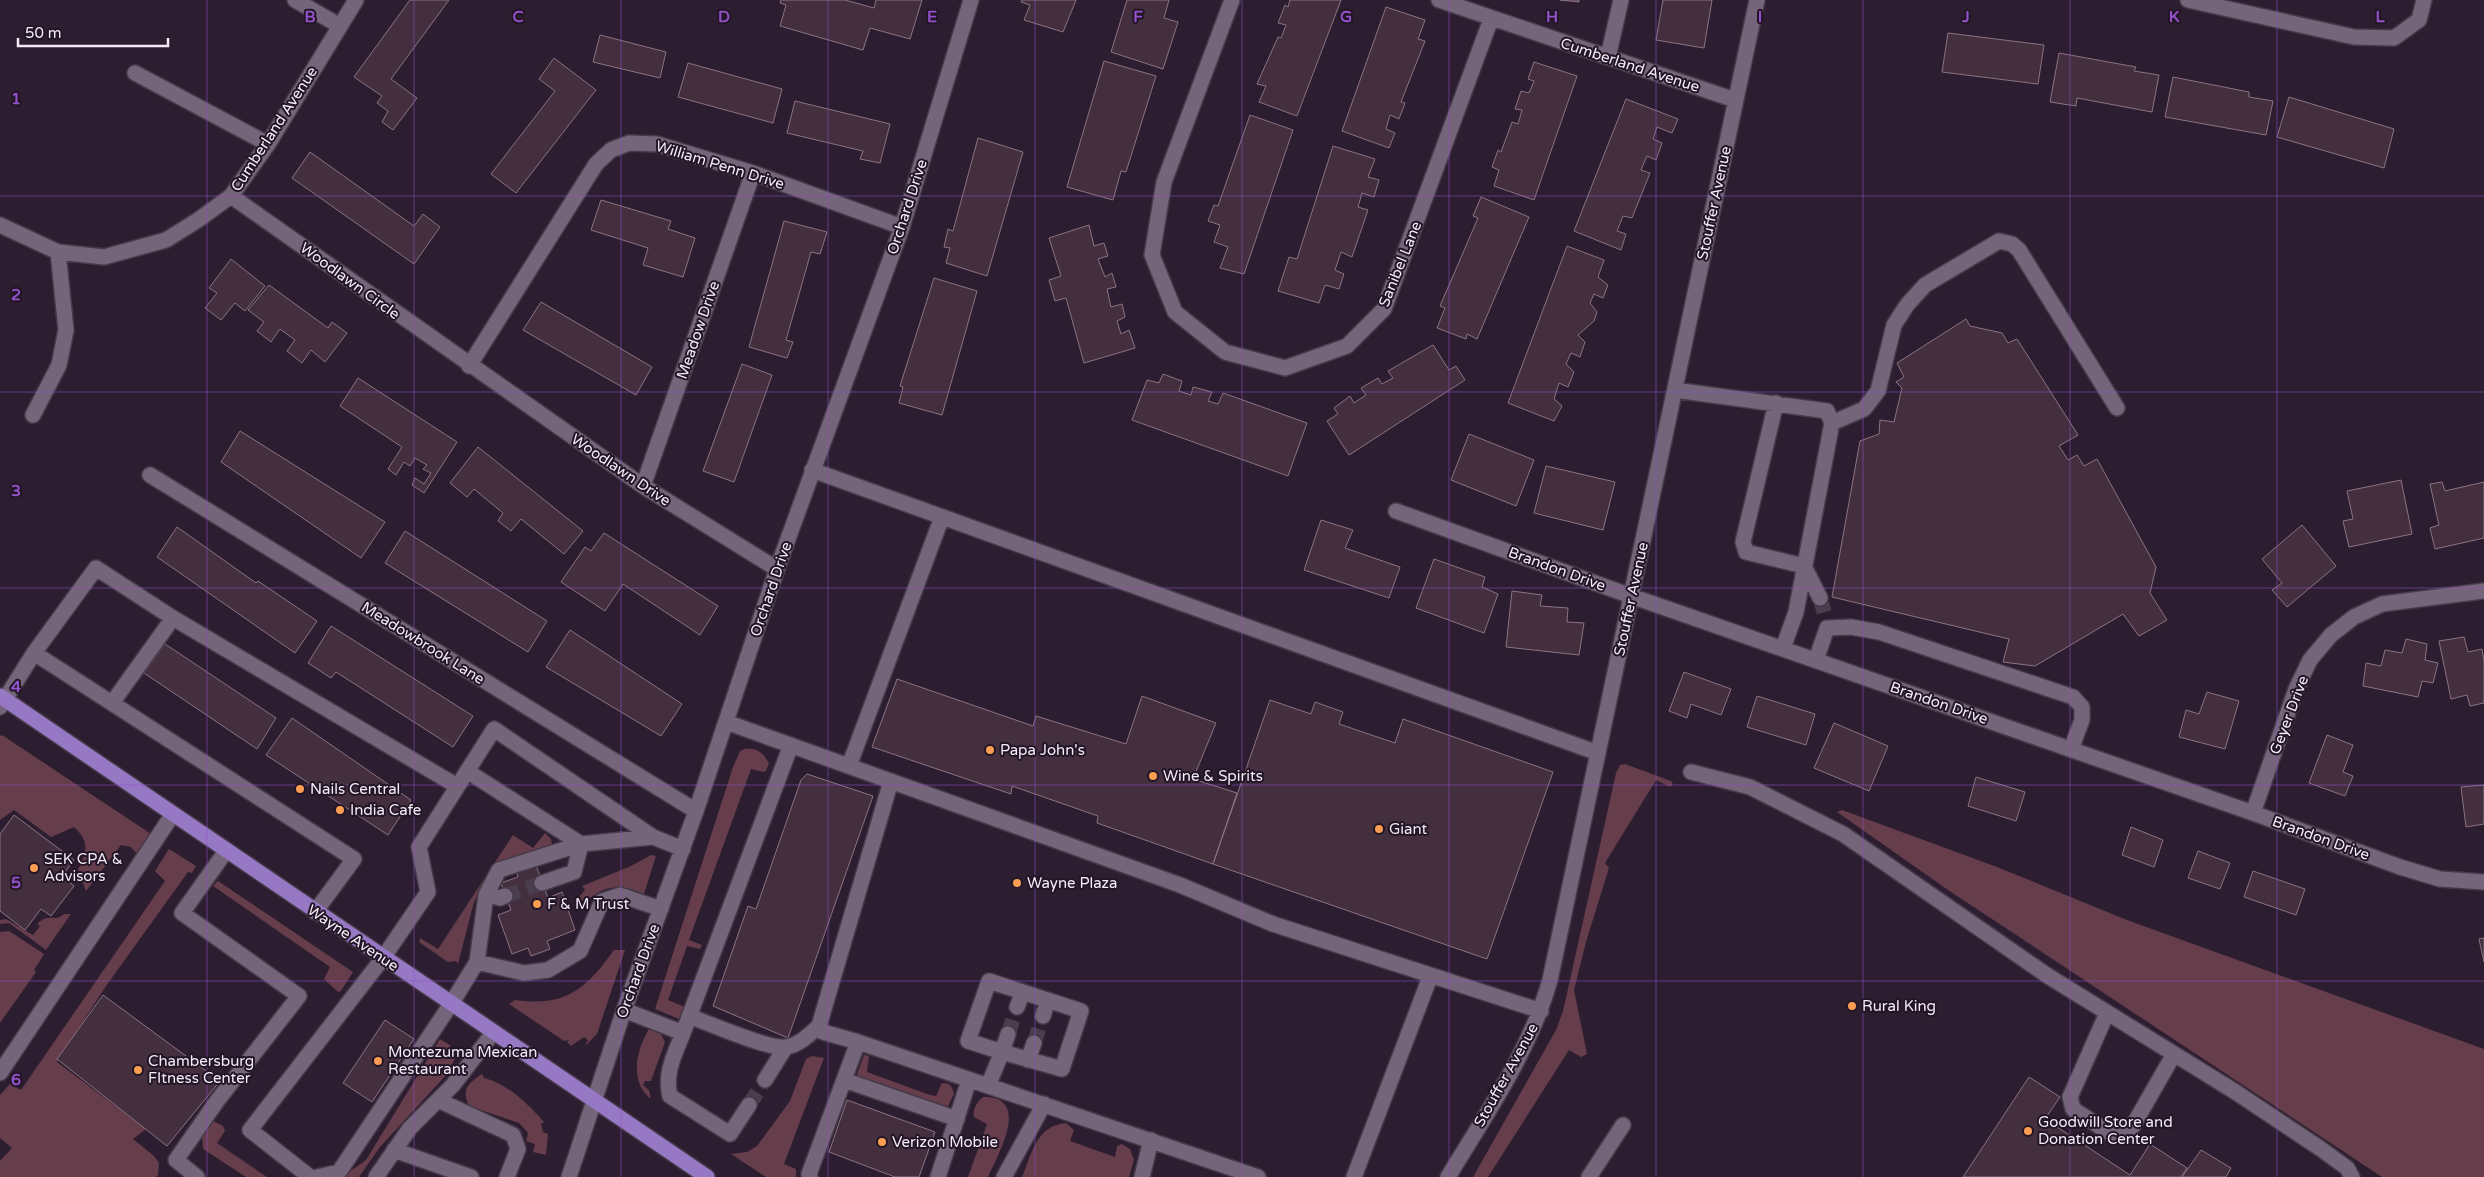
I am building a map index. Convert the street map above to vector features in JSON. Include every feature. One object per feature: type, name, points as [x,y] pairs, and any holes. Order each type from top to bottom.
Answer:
[{"type":"main road","name":"Wayne Avenue","points":[[2,701],[173,814],[707,1177]]},
{"type":"street","points":[[295,0],[340,26]]},
{"type":"street","name":"Cumberland Avenue","points":[[0,225],[58,252],[104,257],[166,240],[198,220],[231,196],[268,144],[356,0]]},
{"type":"street","name":"Orchard Drive","points":[[569,1177],[624,1010],[683,849],[812,470],[902,227],[971,0]]},
{"type":"street","name":"Sanibel Lane","points":[[1232,0],[1164,182],[1152,255],[1175,312],[1225,352],[1285,368],[1346,346],[1384,309],[1492,19]]},
{"type":"street","name":"Cumberland Avenue","points":[[1439,0],[1735,100]]},
{"type":"street","points":[[1608,57],[1621,0]]},
{"type":"street","name":"Stouffer Avenue","points":[[1448,1177],[1514,1066],[1541,1011],[1550,980],[1757,0]]},
{"type":"street","points":[[2188,0],[2354,38],[2394,38],[2420,20],[2424,0]]},
{"type":"street","points":[[135,73],[268,144]]},
{"type":"street","name":"William Penn Drive","points":[[469,366],[596,164],[611,150],[629,143],[657,144],[753,173],[902,227]]},
{"type":"street","name":"Meadow Drive","points":[[643,486],[753,173]]},
{"type":"street","name":"Woodlawn Circle","points":[[231,196],[469,366]]},
{"type":"street","points":[[1832,423],[1864,409],[1878,391],[1894,325],[1907,305],[1925,285],[1999,241],[2012,244],[2019,250],[2117,408]]},
{"type":"street","points":[[33,415],[59,365],[66,330],[58,252]]},
{"type":"street","name":"Woodlawn Drive","points":[[469,366],[643,486],[778,569]]},
{"type":"street","points":[[1675,390],[1827,411],[1832,423],[1796,612],[1783,648]]},
{"type":"street","points":[[1776,403],[1744,542],[1746,552],[1804,566]]},
{"type":"street","points":[[812,470],[1598,753]]},
{"type":"street","name":"Meadowbrook Lane","points":[[150,476],[696,811]]},
{"type":"street","name":"Brandon Drive","points":[[1396,511],[1632,596],[2254,813],[2400,867],[2440,879],[2484,882]]},
{"type":"street","points":[[849,766],[942,517]]},
{"type":"street","points":[[1804,566],[1820,598]]},
{"type":"street","points":[[2,701],[104,573],[173,618],[458,786]]},
{"type":"street","name":"Geyer Drive","points":[[2254,813],[2296,689],[2310,660],[2331,635],[2354,617],[2382,604],[2484,591]]},
{"type":"street","points":[[112,703],[173,618]]},
{"type":"street","points":[[1816,660],[1826,621],[1880,632],[2072,697],[2082,707],[2082,720],[2072,749]]},
{"type":"street","points":[[38,655],[354,859],[315,912]]},
{"type":"street","points":[[726,722],[1180,885],[1273,924],[1430,977],[1541,1011]]},
{"type":"street","points":[[310,1177],[250,1130],[383,958],[428,892],[419,847],[458,786],[466,770],[494,729],[653,836],[683,849]]},
{"type":"street","points":[[749,1105],[730,1134],[670,1096],[667,1083],[668,1070],[791,745]]},
{"type":"street","points":[[466,770],[581,844]]},
{"type":"street","points":[[1690,772],[1750,787],[1843,834],[2048,976],[2174,1054],[2321,1149],[2347,1168],[2352,1177]]},
{"type":"street","points":[[689,1016],[770,1045],[785,1048],[803,1041],[818,1026],[891,781]]},
{"type":"street","points":[[0,1073],[173,814]]},
{"type":"street","points":[[318,1177],[339,1172],[477,962],[486,895],[499,870],[581,844],[653,836]]},
{"type":"street","points":[[542,883],[574,872],[581,844]]},
{"type":"street","points":[[197,1177],[176,1160],[299,996],[182,913],[226,851]]},
{"type":"street","points":[[486,895],[500,898],[505,896]]},
{"type":"street","points":[[477,962],[524,973],[548,970],[580,951],[602,901],[620,895],[661,909]]},
{"type":"street","points":[[1354,1177],[1430,977]]},
{"type":"street","points":[[989,981],[1023,992],[1081,1010],[1062,1069],[968,1041],[989,981]]},
{"type":"street","points":[[1017,1008],[1023,992]]},
{"type":"street","points":[[1043,1016],[1048,1000]]},
{"type":"street","points":[[624,1010],[683,1033]]},
{"type":"street","points":[[2107,1013],[2070,1097],[2073,1108],[2114,1136],[2127,1136],[2174,1054]]},
{"type":"street","points":[[818,1026],[823,1032],[1044,1104],[1257,1177]]},
{"type":"street","points":[[376,1177],[410,1128],[453,1085],[493,1033]]},
{"type":"street","points":[[988,1086],[1008,1034]]},
{"type":"street","points":[[810,1177],[809,1174],[858,1042]]},
{"type":"street","points":[[1028,1060],[1034,1043]]},
{"type":"street","points":[[764,1080],[785,1048]]},
{"type":"street","points":[[844,1080],[957,1119]]},
{"type":"street","points":[[938,1177],[969,1080]]},
{"type":"street","points":[[438,1100],[513,1135],[518,1149],[507,1177]]},
{"type":"street","points":[[1004,1177],[1044,1104]]},
{"type":"street","points":[[1589,1177],[1623,1124]]},
{"type":"street","points":[[1142,1177],[1151,1140]]},
{"type":"street","points":[[394,1150],[471,1177]]},
{"type":"shaded area","points":[[2,735],[151,834],[138,855],[131,847],[121,845],[86,891],[78,869],[84,857],[85,846],[82,837],[74,827],[51,837],[14,810],[0,820],[0,736]]},
{"type":"shaded area","points":[[745,749],[759,751],[769,763],[766,771],[763,772],[751,769],[689,940],[702,945],[700,949],[687,946],[668,1000],[685,1007],[679,1019],[655,1009],[733,767],[740,751]]},
{"type":"shaded area","points":[[1625,764],[1671,781],[1673,784],[1670,787],[1656,780],[1605,863],[1609,868],[1586,942],[1574,990],[1587,1054],[1581,1057],[1569,1050],[1488,1177],[1473,1177],[1556,1030],[1563,1011],[1616,773],[1620,765]]},
{"type":"shaded area","points":[[1842,810],[1997,867],[2127,920],[2484,1049],[2484,1177],[2382,1177],[1948,890],[1837,812]]},
{"type":"shaded area","points":[[545,833],[551,839],[552,844],[549,849],[488,878],[474,902],[458,964],[456,961],[448,962],[419,942],[420,938],[438,949],[513,835],[533,848]]},
{"type":"shaded area","points":[[169,849],[196,866],[192,873],[188,872],[106,986],[57,1062],[146,1129],[133,1139],[154,1156],[159,1163],[158,1175],[156,1177],[0,1177],[0,1161],[12,1148],[0,1138],[0,1095],[10,1084],[21,1090],[165,881],[155,871]]},
{"type":"shaded area","points":[[651,855],[656,856],[644,894],[619,887],[605,889],[591,897],[584,904],[579,897],[585,890],[582,886],[631,866]]},
{"type":"shaded area","points":[[218,881],[353,972],[341,991],[338,992],[324,979],[330,967],[213,886]]},
{"type":"shaded area","points":[[64,914],[71,914],[46,950],[9,923],[0,924],[0,920],[6,919],[33,935],[40,926],[37,924],[41,920],[61,917]]},
{"type":"shaded area","points":[[9,931],[44,954],[34,970],[36,972],[0,1023],[0,932]]},
{"type":"shaded area","points":[[614,950],[625,950],[597,1034],[585,1046],[588,1040],[584,1037],[571,1046],[567,1042],[569,1040],[564,1041],[509,1004],[515,1000],[548,1001],[561,998],[573,992],[594,975]]},
{"type":"shaded area","points":[[649,1029],[661,1034],[665,1042],[651,1081],[645,1081],[643,1085],[649,1090],[651,1099],[644,1092],[637,1075],[638,1056],[644,1037]]},
{"type":"shaded area","points":[[440,1039],[450,1045],[451,1050],[455,1050],[456,1056],[448,1073],[380,1147],[359,1177],[342,1177],[366,1160]]},
{"type":"shaded area","points":[[864,1055],[869,1056],[867,1072],[930,1095],[936,1096],[942,1083],[949,1084],[954,1094],[948,1106],[943,1107],[859,1078],[857,1074]]},
{"type":"shaded area","points":[[812,1056],[824,1058],[784,1164],[796,1169],[796,1177],[766,1177],[731,1154],[747,1152],[757,1146],[790,1101],[806,1059]]},
{"type":"shaded area","points":[[482,1074],[484,1078],[501,1085],[517,1096],[544,1122],[541,1124],[543,1132],[548,1134],[546,1155],[533,1152],[535,1144],[526,1141],[528,1133],[519,1123],[469,1106],[466,1096],[467,1087]]},
{"type":"shaded area","points":[[983,1097],[998,1099],[1006,1106],[1009,1116],[1008,1128],[1004,1142],[988,1177],[968,1177],[987,1124],[974,1117],[976,1106]]},
{"type":"shaded area","points":[[213,1121],[223,1126],[225,1131],[217,1143],[267,1177],[246,1177],[203,1149],[202,1134]]},
{"type":"shaded area","points":[[1066,1123],[1074,1130],[1070,1141],[1115,1157],[1117,1146],[1122,1144],[1130,1149],[1134,1160],[1129,1177],[1022,1177],[1036,1142],[1048,1129]]},
{"type":"building","points":[[410,0],[449,0],[391,79],[417,98],[393,130],[382,122],[388,111],[377,103],[382,96],[354,77]]},
{"type":"building","points":[[781,0],[845,0],[874,8],[876,0],[922,0],[910,39],[870,28],[863,50],[780,26],[786,5],[780,3]]},
{"type":"building","points":[[1022,0],[1076,0],[1063,32],[1024,20],[1030,5],[1021,2]]},
{"type":"building","points":[[1127,0],[1169,0],[1164,18],[1178,22],[1163,69],[1111,52]]},
{"type":"building","points":[[1290,0],[1341,0],[1297,116],[1259,102],[1266,86],[1257,84],[1278,37],[1281,38],[1286,25],[1278,23],[1285,5],[1288,7]]},
{"type":"building","points":[[1560,0],[1579,0],[1579,2]]},
{"type":"building","points":[[1663,0],[1712,0],[1704,48],[1656,40]]},
{"type":"building","points":[[1386,7],[1425,20],[1418,39],[1425,41],[1401,102],[1405,103],[1399,119],[1390,115],[1386,129],[1395,133],[1389,148],[1342,131]]},
{"type":"building","points":[[1948,33],[2044,45],[2038,84],[1942,72]]},
{"type":"building","points":[[600,35],[666,52],[660,78],[593,62]]},
{"type":"building","points":[[2059,53],[2136,67],[2134,71],[2159,75],[2152,112],[2077,98],[2076,106],[2050,102]]},
{"type":"building","points":[[554,58],[596,90],[516,193],[491,174],[555,91],[539,79]]},
{"type":"building","points":[[1104,61],[1156,76],[1126,172],[1121,171],[1113,200],[1067,187]]},
{"type":"building","points":[[1534,62],[1577,76],[1534,200],[1494,186],[1499,170],[1492,167],[1498,150],[1501,152],[1512,122],[1518,124],[1522,110],[1515,109],[1521,91],[1529,93],[1534,81],[1528,79]]},
{"type":"building","points":[[688,63],[782,89],[773,123],[678,97]]},
{"type":"building","points":[[2173,77],[2249,92],[2249,97],[2273,101],[2266,135],[2165,117]]},
{"type":"building","points":[[2289,97],[2394,129],[2384,168],[2277,137]]},
{"type":"building","points":[[1626,99],[1678,119],[1672,133],[1657,127],[1653,139],[1662,143],[1656,160],[1647,156],[1641,170],[1650,173],[1632,218],[1623,216],[1617,231],[1626,234],[1621,250],[1574,231]]},
{"type":"building","points":[[795,101],[890,124],[880,163],[860,159],[863,151],[787,133]]},
{"type":"building","points":[[1250,115],[1293,130],[1244,274],[1220,268],[1228,247],[1214,242],[1220,225],[1208,221],[1214,205],[1218,206]]},
{"type":"building","points":[[978,138],[1023,152],[987,276],[946,263],[950,248],[944,247],[948,229],[953,231]]},
{"type":"building","points":[[1333,146],[1375,159],[1368,177],[1379,180],[1374,197],[1362,193],[1358,207],[1368,210],[1352,257],[1341,252],[1335,270],[1344,274],[1339,289],[1325,285],[1319,303],[1278,291],[1289,257],[1297,259]]},
{"type":"building","points":[[310,152],[414,226],[423,214],[440,227],[414,264],[292,178]]},
{"type":"building","points":[[1481,197],[1529,217],[1477,339],[1467,334],[1466,339],[1437,328],[1445,308],[1440,306],[1478,218],[1473,216]]},
{"type":"building","points":[[601,200],[671,221],[668,229],[695,238],[683,277],[643,265],[648,248],[591,230]]},
{"type":"building","points":[[784,221],[827,232],[820,254],[811,252],[786,340],[793,342],[787,358],[749,347]]},
{"type":"building","points":[[1089,225],[1094,246],[1104,243],[1108,256],[1098,259],[1105,277],[1112,273],[1116,287],[1107,289],[1111,307],[1122,304],[1125,317],[1117,321],[1121,334],[1129,330],[1135,348],[1084,363],[1066,298],[1055,301],[1049,280],[1061,276],[1049,238]]},
{"type":"building","points":[[1567,246],[1604,260],[1598,277],[1608,285],[1603,298],[1594,294],[1590,303],[1597,312],[1594,321],[1578,335],[1585,342],[1580,357],[1571,353],[1566,364],[1574,372],[1568,387],[1559,383],[1554,399],[1562,406],[1554,421],[1508,403]]},
{"type":"building","points":[[231,259],[265,286],[245,311],[235,303],[221,320],[205,308],[217,293],[209,288]]},
{"type":"building","points":[[934,278],[977,291],[942,415],[899,403],[903,387],[900,386]]},
{"type":"building","points":[[269,285],[328,328],[332,322],[347,333],[325,362],[311,350],[302,363],[287,351],[295,340],[280,329],[271,342],[257,331],[264,322],[248,310]]},
{"type":"building","points":[[541,302],[652,367],[636,395],[523,330]]},
{"type":"building","points":[[1966,319],[1970,326],[2002,333],[2008,343],[2017,339],[2078,435],[2059,446],[2068,460],[2077,455],[2084,466],[2097,459],[2156,567],[2150,593],[2167,620],[2139,636],[2123,614],[2035,666],[2003,662],[2009,639],[1832,597],[1860,441],[1879,434],[1880,420],[1894,422],[1902,388],[1896,382],[1904,377],[1897,363]]},
{"type":"building","points":[[1433,345],[1449,370],[1456,366],[1465,380],[1349,455],[1327,421],[1338,414],[1334,408],[1350,396],[1354,403],[1366,395],[1361,388],[1378,378],[1382,384],[1393,378],[1388,371]]},
{"type":"building","points":[[742,364],[772,375],[734,482],[703,471]]},
{"type":"building","points":[[1163,374],[1182,381],[1179,391],[1191,395],[1193,387],[1212,392],[1208,401],[1218,404],[1223,393],[1307,423],[1288,476],[1132,420],[1147,380],[1159,383]]},
{"type":"building","points":[[358,378],[457,442],[424,493],[412,485],[415,478],[424,484],[431,473],[423,469],[427,465],[415,458],[410,466],[404,462],[396,475],[388,469],[402,447],[340,406]]},
{"type":"building","points":[[240,431],[385,522],[361,558],[221,462]]},
{"type":"building","points":[[1469,434],[1534,460],[1516,506],[1451,480]]},
{"type":"building","points":[[478,447],[583,531],[564,554],[521,519],[511,531],[498,521],[503,513],[474,489],[467,497],[450,483]]},
{"type":"building","points":[[1546,466],[1615,482],[1603,530],[1534,513]]},
{"type":"building","points":[[2401,480],[2412,534],[2349,547],[2343,521],[2353,519],[2347,491]]},
{"type":"building","points":[[2442,482],[2445,491],[2484,482],[2484,538],[2435,549],[2430,528],[2439,525],[2430,484]]},
{"type":"building","points":[[1321,520],[1353,530],[1345,548],[1400,567],[1389,598],[1304,570]]},
{"type":"building","points":[[2302,525],[2336,566],[2287,607],[2272,590],[2282,583],[2262,559]]},
{"type":"building","points":[[177,527],[256,583],[258,581],[317,621],[295,653],[157,557]]},
{"type":"building","points":[[405,531],[547,621],[528,652],[385,563]]},
{"type":"building","points":[[604,533],[718,606],[700,635],[623,584],[605,611],[561,582],[585,547],[591,551]]},
{"type":"building","points":[[1434,559],[1485,577],[1482,587],[1498,594],[1484,633],[1416,608]]},
{"type":"building","points":[[1512,591],[1542,595],[1540,606],[1568,608],[1567,622],[1584,623],[1579,655],[1506,647]]},
{"type":"building","points":[[331,626],[473,716],[453,747],[336,672],[331,678],[308,663]]},
{"type":"building","points":[[570,630],[682,704],[661,736],[546,667]]},
{"type":"building","points":[[2464,637],[2468,652],[2482,649],[2484,661],[2484,703],[2470,706],[2467,695],[2451,699],[2439,641]]},
{"type":"building","points":[[2406,639],[2427,644],[2425,660],[2438,663],[2433,683],[2422,681],[2418,697],[2363,686],[2366,663],[2381,666],[2385,650],[2402,653]]},
{"type":"building","points":[[165,644],[276,718],[257,749],[144,673]]},
{"type":"building","points":[[1684,672],[1731,689],[1721,715],[1691,704],[1687,718],[1669,711]]},
{"type":"building","points":[[897,679],[1033,726],[1036,716],[1126,744],[1142,696],[1216,723],[1193,779],[1237,793],[1213,864],[1097,823],[1098,816],[1012,786],[1011,794],[872,747]]},
{"type":"building","points":[[2207,692],[2239,701],[2225,749],[2179,737],[2186,710],[2199,714]]},
{"type":"building","points":[[1757,696],[1815,714],[1806,745],[1747,727]]},
{"type":"building","name":"Giant","points":[[1270,700],[1311,714],[1315,702],[1343,712],[1339,724],[1395,743],[1403,719],[1553,772],[1487,959],[1213,864]]},
{"type":"building","points":[[292,718],[411,800],[388,835],[266,755]]},
{"type":"building","points":[[1834,723],[1888,746],[1869,791],[1814,768]]},
{"type":"building","points":[[2327,735],[2353,745],[2343,772],[2353,776],[2345,796],[2309,783]]},
{"type":"building","points":[[807,774],[873,796],[788,1038],[713,1006],[748,906],[756,909],[801,780]]},
{"type":"building","points":[[1976,777],[2025,792],[2016,821],[1968,806]]},
{"type":"building","points":[[2484,785],[2484,824],[2466,827],[2461,787]]},
{"type":"building","name":"SEK CPA & Advisors","points":[[14,815],[74,860],[62,876],[74,886],[51,916],[41,909],[25,930],[0,911],[0,834]]},
{"type":"building","points":[[2131,827],[2163,840],[2154,867],[2122,855]]},
{"type":"building","points":[[2198,851],[2230,863],[2220,889],[2188,878]]},
{"type":"building","name":"F & M Trust","points":[[534,860],[548,898],[562,892],[575,930],[547,941],[550,949],[531,956],[528,948],[512,954],[498,915],[511,910],[501,883],[518,877],[515,867]]},
{"type":"building","points":[[2253,871],[2305,889],[2296,915],[2244,897]]},
{"type":"building","points":[[2484,938],[2484,962],[2479,939]]},
{"type":"building","name":"Chambersburg FItness Center","points":[[103,995],[220,1081],[167,1146],[57,1059]]},
{"type":"building","name":"Montezuma Mexican Restaurant","points":[[385,1020],[414,1039],[372,1102],[343,1083]]},
{"type":"building","name":"Goodwill Store and Donation Center","points":[[2029,1077],[2060,1097],[2045,1119],[2130,1175],[2150,1144],[2187,1168],[2181,1177],[1963,1177]]},
{"type":"building","name":"Verizon Mobile","points":[[847,1100],[935,1132],[919,1177],[895,1177],[829,1152]]},
{"type":"building","points":[[2201,1150],[2231,1168],[2226,1177],[2182,1177]]},
{"type":"tunnel","points":[[1820,598],[1825,615]]},
{"type":"tunnel","points":[[505,896],[542,883]]},
{"type":"tunnel","points":[[1008,1034],[1017,1007]]},
{"type":"tunnel","points":[[1034,1043],[1043,1016]]},
{"type":"tunnel","points":[[749,1105],[765,1080]]},
{"type":"place","name":"Papa John's","points":[[990,750]]},
{"type":"place","name":"Wine & Spirits","points":[[1153,776]]},
{"type":"place","name":"Nails Central","points":[[300,789]]},
{"type":"place","name":"India Cafe","points":[[340,810]]},
{"type":"place","name":"Giant","points":[[1379,829]]},
{"type":"place","name":"SEK CPA & Advisors","points":[[34,868]]},
{"type":"place","name":"Wayne Plaza","points":[[1017,883]]},
{"type":"place","name":"F & M Trust","points":[[537,904]]},
{"type":"place","name":"Rural King","points":[[1852,1006]]},
{"type":"place","name":"Montezuma Mexican Restaurant","points":[[378,1061]]},
{"type":"place","name":"Chambersburg FItness Center","points":[[138,1070]]},
{"type":"place","name":"Goodwill Store and Donation Center","points":[[2028,1131]]},
{"type":"place","name":"Verizon Mobile","points":[[882,1142]]}]
